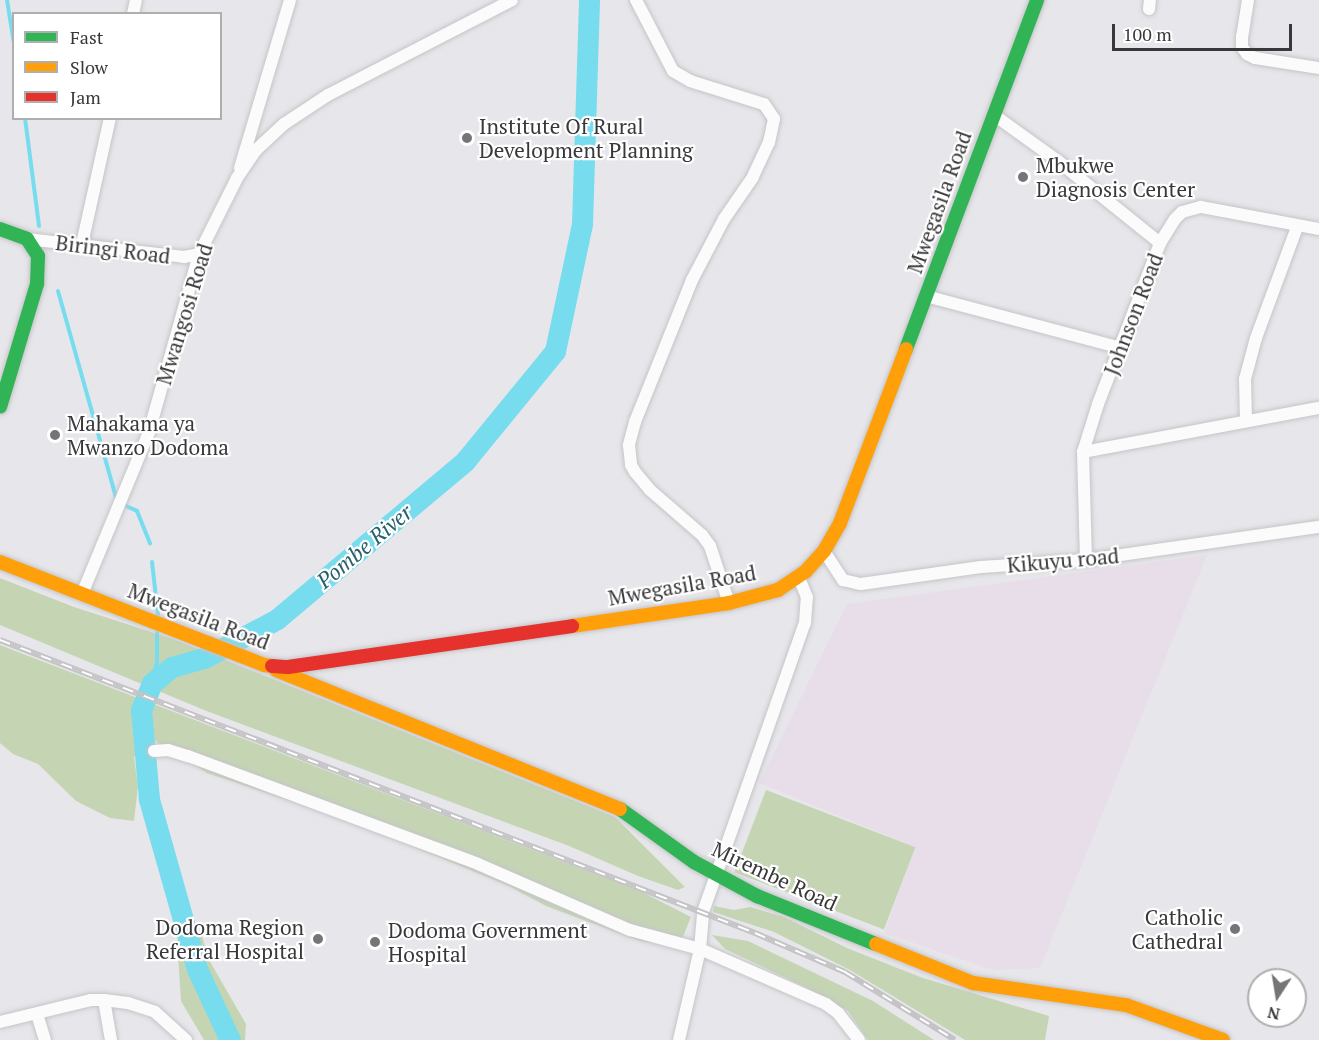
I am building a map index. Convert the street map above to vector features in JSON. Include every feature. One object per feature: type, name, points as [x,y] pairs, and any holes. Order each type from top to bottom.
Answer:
[{"type":"street","points":[[237,178],[290,0]]},
{"type":"street","name":"Mwangosi Road","points":[[82,594],[149,432],[200,254],[237,178],[256,150],[284,124],[328,94],[512,0]]},
{"type":"street","points":[[636,0],[673,71],[690,81],[764,104],[774,119],[769,142],[753,177],[724,219],[692,280],[635,422],[629,445],[631,465],[635,472],[650,490],[702,535],[710,546],[729,603]]},
{"type":"street","name":"Mwegasila Road","points":[[0,561],[264,665],[307,666],[729,603],[778,590],[798,576],[824,551],[840,523],[1036,0]]},
{"type":"street","points":[[1248,0],[1242,36],[1242,47],[1247,54],[1255,58],[1319,68]]},
{"type":"street","points":[[994,115],[1058,161],[1160,243]]},
{"type":"street","points":[[82,244],[110,120]]},
{"type":"street","name":"Johnson Road","points":[[1086,560],[1083,452],[1160,243],[1182,212],[1201,207],[1319,229]]},
{"type":"street","points":[[1246,420],[1245,378],[1256,338],[1297,226]]},
{"type":"street","points":[[0,229],[11,231],[27,239],[38,256],[37,284],[0,407]]},
{"type":"street","name":"Biringi Road","points":[[27,239],[184,257],[200,254]]},
{"type":"street","points":[[926,296],[1121,348]]},
{"type":"street","points":[[1083,452],[1319,408]]},
{"type":"street","name":"Kikuyu road","points":[[824,551],[843,580],[861,584],[981,567],[1086,560],[1319,527]]},
{"type":"street","points":[[679,1040],[700,949],[703,912],[805,623],[807,597],[798,576]]},
{"type":"street","name":"Mirembe Road","points":[[264,665],[578,790],[620,809],[717,877],[757,896],[973,983],[1126,1005],[1223,1040]]},
{"type":"street","points":[[154,751],[168,750],[189,756],[478,864],[630,930],[700,949],[826,1004],[838,1013],[859,1040]]},
{"type":"street","points":[[0,1022],[91,1000],[104,1000],[128,1003],[155,1012],[186,1040]]},
{"type":"street","points":[[104,1000],[111,1040]]},
{"type":"street","points":[[37,1014],[45,1040]]},
{"type":"shaded area","points":[[1207,555],[1040,968],[993,970],[884,933],[915,847],[759,783],[847,604]]},
{"type":"green space","points":[[0,578],[74,607],[173,639],[615,817],[685,887],[678,890],[638,876],[569,846],[204,710],[0,625]]},
{"type":"green space","points":[[0,645],[642,892],[691,917],[682,939],[678,946],[640,941],[546,906],[509,886],[356,823],[207,773],[154,740],[134,757],[138,786],[134,821],[110,818],[76,801],[38,764],[13,754],[0,743]]},
{"type":"green space","points":[[766,790],[915,847],[884,929],[734,872]]},
{"type":"green space","points":[[714,906],[734,910],[750,907],[784,917],[847,948],[923,978],[1049,1016],[1045,1040],[965,1040],[850,970],[774,932],[713,912]]},
{"type":"green space","points":[[712,935],[748,941],[873,1001],[934,1040],[868,1040],[848,1011],[807,988],[725,949]]},
{"type":"green space","points":[[202,936],[209,960],[246,1024],[245,1040],[204,1040],[181,1001],[177,940]]},
{"type":"waterway","points":[[7,0],[12,31]]},
{"type":"waterway","name":"Pombe River","points":[[230,1040],[197,969],[149,799],[141,710],[152,683],[172,667],[204,658],[277,619],[465,461],[555,351],[582,224],[589,0]]},
{"type":"waterway","points":[[25,120],[39,226]]},
{"type":"waterway","points":[[58,291],[117,501]]},
{"type":"waterway","points":[[126,506],[137,511],[150,543]]},
{"type":"waterway","points":[[152,562],[158,615]]},
{"type":"waterway","points":[[152,683],[157,661],[157,633]]},
{"type":"railway","points":[[0,640],[755,933],[845,972],[955,1040]]},
{"type":"traffic: fast","points":[[906,349],[1037,0]]},
{"type":"traffic: fast","points":[[0,229],[27,239],[38,256],[37,284],[0,407]]},
{"type":"traffic: fast","points":[[620,809],[694,862],[757,896],[876,944]]},
{"type":"traffic: slow","points":[[572,626],[729,603],[778,590],[806,571],[824,551],[840,523],[906,349]]},
{"type":"traffic: slow","points":[[0,562],[264,665],[272,666]]},
{"type":"traffic: slow","points":[[276,670],[620,809]]},
{"type":"traffic: slow","points":[[876,944],[973,983],[1126,1005],[1223,1040]]},
{"type":"traffic: jam","points":[[272,666],[288,667],[572,626]]},
{"type":"place","name":"Institute Of Rural Development Planning","points":[[467,138]]},
{"type":"place","name":"Mbukwe Diagnosis Center","points":[[1023,177]]},
{"type":"place","name":"Mahakama ya Mwanzo Dodoma","points":[[55,435]]},
{"type":"place","name":"Catholic Cathedral","points":[[1235,929]]},
{"type":"place","name":"Dodoma Region Referral Hospital","points":[[318,939]]},
{"type":"place","name":"Dodoma Government Hospital","points":[[375,942]]}]
